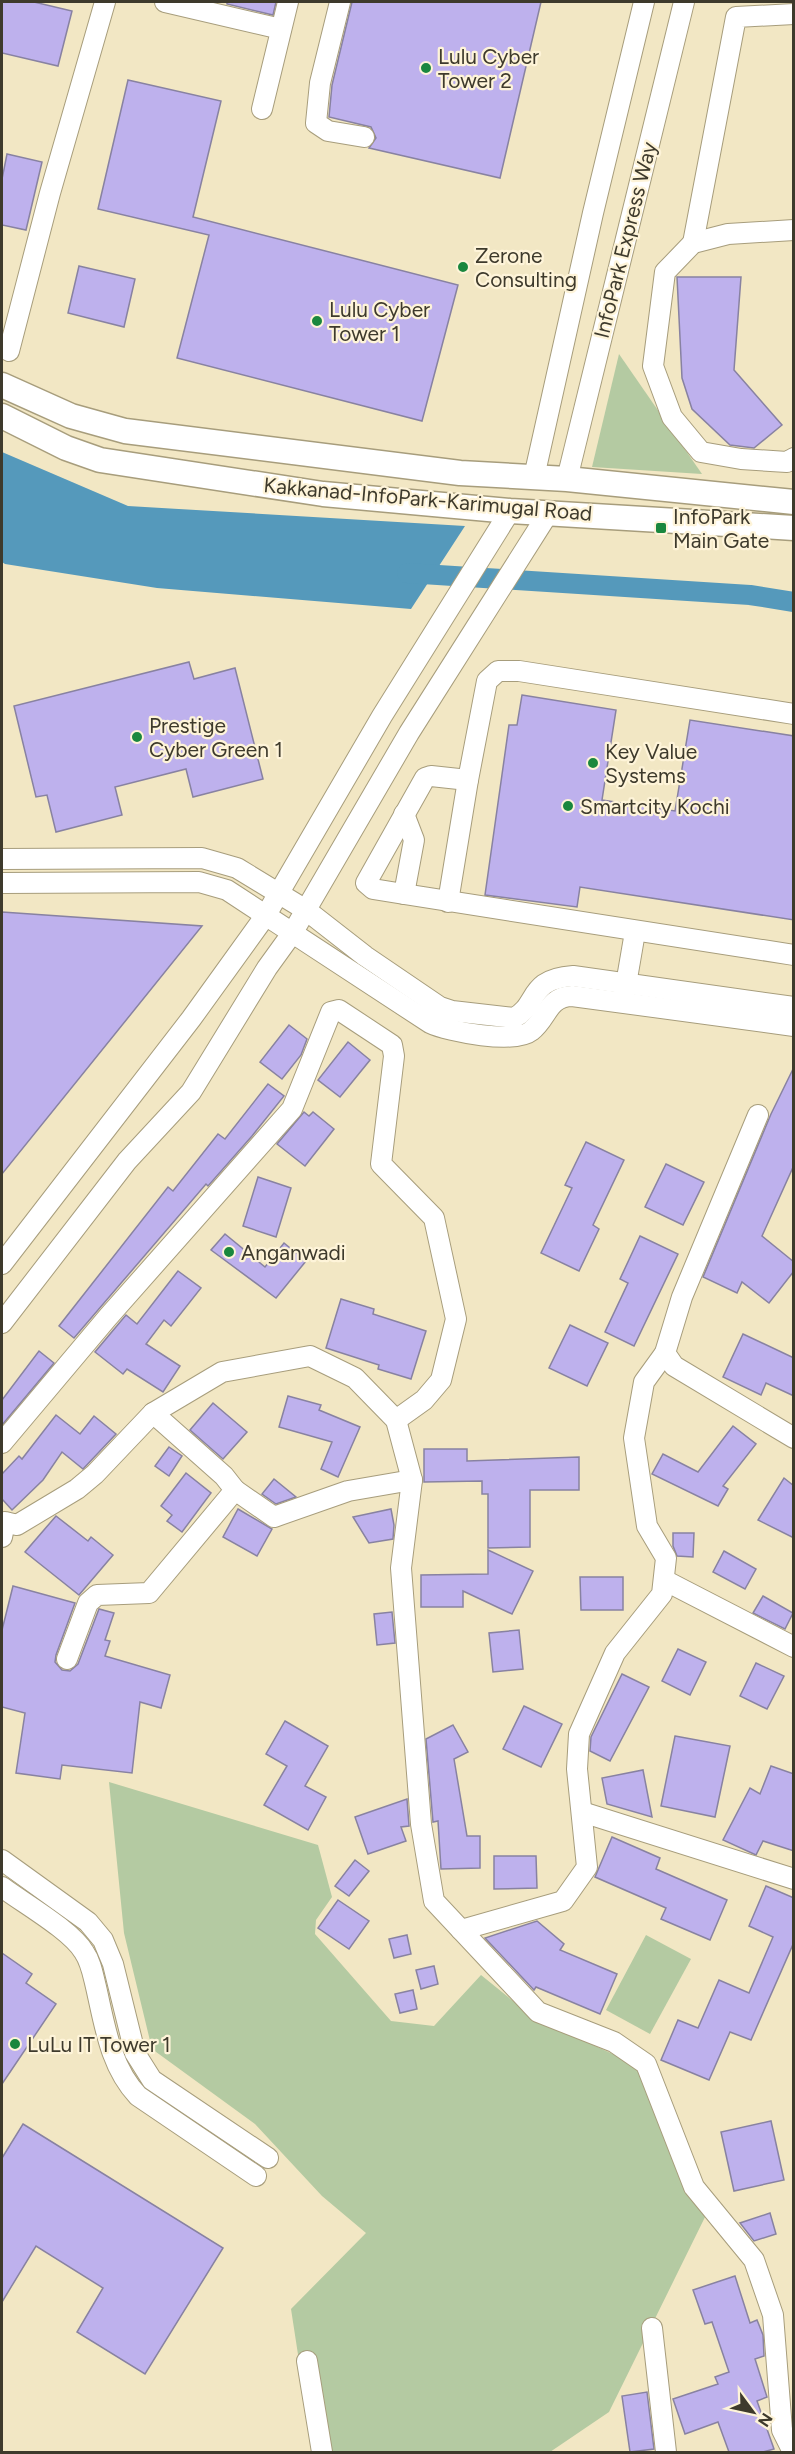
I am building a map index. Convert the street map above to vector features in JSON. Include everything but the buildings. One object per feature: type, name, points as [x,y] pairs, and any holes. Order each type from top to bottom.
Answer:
[{"type":"main road","name":"Kakkanad-InfoPark-Karimugal Road","points":[[2,385],[71,416],[125,431],[460,473],[567,479],[794,502]]},
{"type":"main road","name":"Kakkanad-InfoPark-Karimugal Road","points":[[2,416],[66,448],[100,460],[324,494],[510,511],[794,528]]},
{"type":"street","points":[[9,351],[50,193],[105,2]]},
{"type":"street","points":[[165,2],[281,29]]},
{"type":"street","points":[[262,109],[288,2]]},
{"type":"street","points":[[340,2],[320,82],[316,123],[328,131],[364,136]]},
{"type":"street","name":"InfoPark Express Way","points":[[534,477],[644,2]]},
{"type":"street","name":"InfoPark Express Way","points":[[567,479],[684,2]]},
{"type":"street","points":[[693,243],[736,17],[794,14]]},
{"type":"street","points":[[794,230],[728,234],[693,243],[665,272],[653,366],[672,417],[701,452],[741,459],[787,462],[794,459]]},
{"type":"street","points":[[2,1264],[191,1019],[266,915],[382,716],[510,511]]},
{"type":"street","points":[[2,1323],[127,1161],[191,1092],[267,968],[293,932],[409,733],[549,512]]},
{"type":"street","points":[[448,902],[487,681],[498,671],[519,671],[794,714]]},
{"type":"street","points":[[468,780],[431,776],[425,778],[366,883],[373,889],[448,902],[794,955]]},
{"type":"street","points":[[404,814],[414,840],[404,894]]},
{"type":"street","points":[[2,859],[202,858],[237,868],[306,910],[365,956],[440,1006],[452,1011],[514,1018],[519,1015],[540,988],[558,977],[573,976],[624,992],[794,1026]]},
{"type":"street","points":[[2,883],[199,882],[227,890],[430,1023],[448,1030],[517,1038],[532,1030],[548,1007],[562,996],[624,992],[794,1007]]},
{"type":"street","points":[[624,992],[635,932]]},
{"type":"street","points":[[2,1443],[108,1317],[292,1109],[331,1012],[339,1010],[392,1046],[394,1056],[381,1164],[434,1218],[456,1319],[441,1380],[424,1400],[396,1420]]},
{"type":"street","points":[[461,1930],[563,1901],[587,1867],[577,1769],[579,1734],[615,1653],[662,1594],[664,1580],[666,1558],[647,1526],[634,1438],[644,1382],[665,1353],[682,1297],[758,1115]]},
{"type":"street","points":[[665,1353],[674,1366],[794,1438]]},
{"type":"street","points":[[2,1537],[5,1522],[17,1525],[77,1489],[95,1474],[153,1413],[222,1371],[310,1356],[355,1378],[396,1420],[412,1480],[402,1568],[422,1824],[434,1901],[538,2012],[614,2042],[646,2064],[694,2187],[754,2260],[773,2315],[782,2430],[793,2452]]},
{"type":"street","points":[[153,1413],[224,1476],[235,1490],[274,1517],[348,1491],[412,1480]]},
{"type":"street","points":[[67,1659],[88,1603],[98,1595],[149,1593],[235,1490]]},
{"type":"street","points":[[664,1580],[794,1647]]},
{"type":"street","points":[[582,1812],[794,1879]]},
{"type":"street","points":[[2,1860],[88,1922],[103,1940],[113,1964],[135,2053],[152,2080],[268,2158]]},
{"type":"street","points":[[2,1887],[74,1939],[84,1952],[92,1970],[114,2061],[138,2097],[256,2176]]},
{"type":"street","points":[[652,2328],[666,2452]]},
{"type":"street","points":[[308,2361],[322,2452]]},
{"type":"green space","points":[[619,354],[702,474],[592,467]]},
{"type":"green space","points":[[109,1782],[318,1845],[332,1897],[316,1920],[315,1934],[391,2021],[434,2026],[481,1975],[534,2018],[639,2066],[707,2213],[609,2412],[550,2452],[313,2452],[291,2309],[366,2233],[322,2196],[255,2124],[152,2049],[124,1933]]},
{"type":"green space","points":[[646,1935],[691,1959],[650,2034],[606,2010]]},
{"type":"water","points":[[2,452],[128,506],[465,526],[411,609],[157,588],[5,564],[2,562]]},
{"type":"waterway","points":[[407,573],[750,595],[794,602]]},
{"type":"place","name":"Lulu Cyber Tower 2","points":[[426,68]]},
{"type":"place","name":"Zerone Consulting","points":[[463,267]]},
{"type":"place","name":"Lulu Cyber Tower 1","points":[[317,321]]},
{"type":"place","name":"InfoPark Main Gate","points":[[661,528]]},
{"type":"place","name":"Prestige Cyber Green 1","points":[[137,737]]},
{"type":"place","name":"Key Value Systems","points":[[593,763]]},
{"type":"place","name":"Smartcity Kochi","points":[[568,806]]},
{"type":"place","name":"Anganwadi","points":[[229,1252]]},
{"type":"place","name":"LuLu IT Tower 1","points":[[15,2044]]}]
